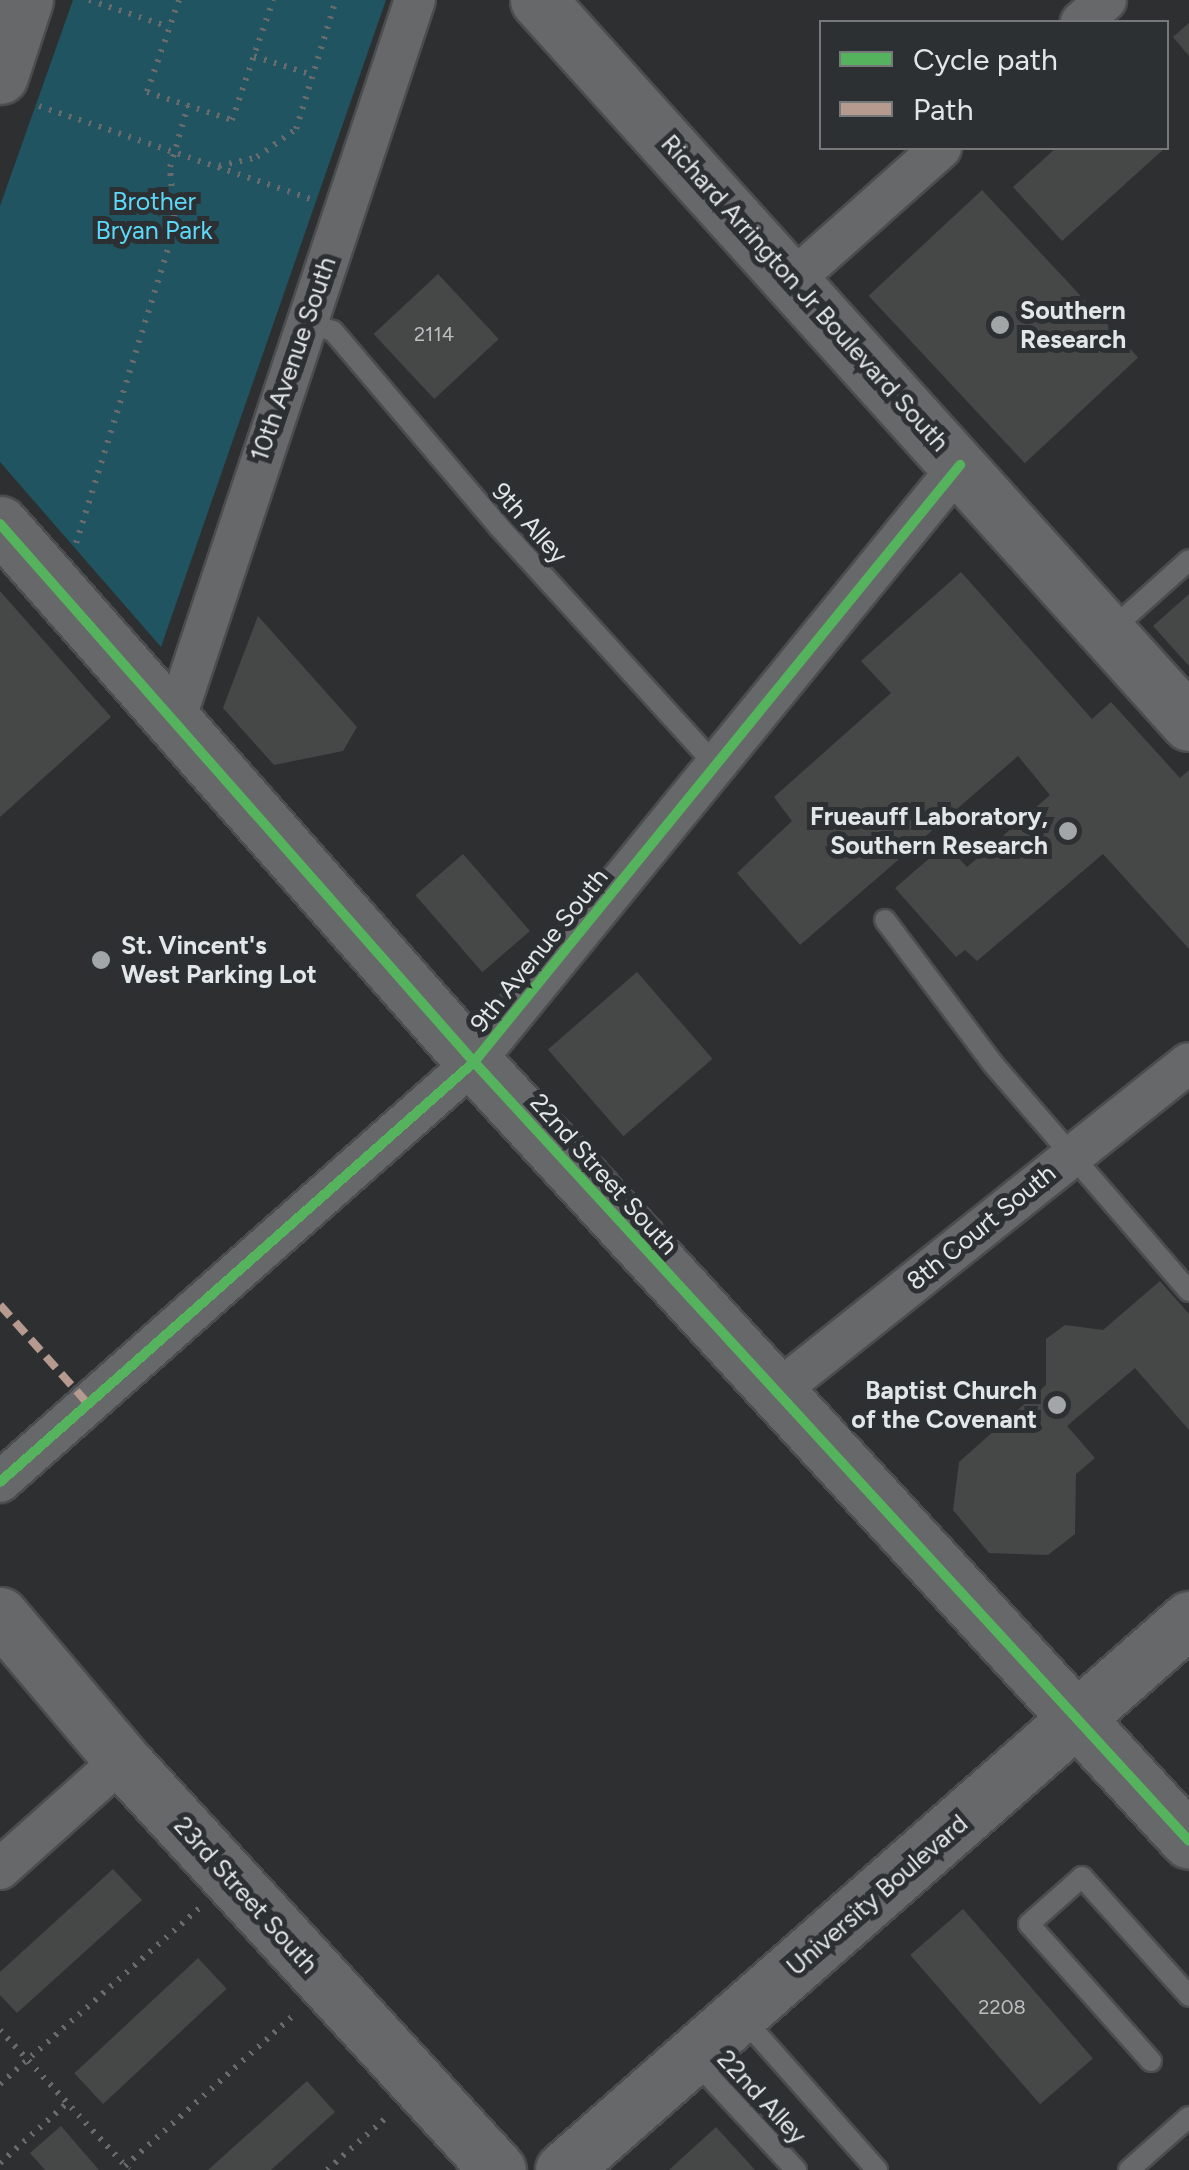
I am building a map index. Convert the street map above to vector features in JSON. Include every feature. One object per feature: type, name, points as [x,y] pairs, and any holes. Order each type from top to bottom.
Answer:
[{"type":"street","points":[[20,91],[25,0]]},
{"type":"street","name":"10th Avenue South","points":[[175,720],[415,0]]},
{"type":"street","name":"Richard Arrington Jr Boulevard South","points":[[538,0],[1189,722]]},
{"type":"street","points":[[1083,20],[1106,0]]},
{"type":"street","points":[[793,280],[939,150]]},
{"type":"street","name":"9th Avenue South","points":[[0,1482],[474,1062],[960,465]]},
{"type":"street","name":"22nd Street South","points":[[0,524],[474,1062],[1189,1841]]},
{"type":"street","name":"8th Court South","points":[[775,1393],[1189,1063]]},
{"type":"street","name":"23rd Street South","points":[[0,1615],[122,1760],[498,2170]]},
{"type":"street","name":"University Boulevard","points":[[563,2170],[1189,1619]]},
{"type":"street","points":[[0,1868],[122,1760]]},
{"type":"lane","name":"9th Alley","points":[[305,322],[333,332],[499,527],[716,764]]},
{"type":"lane","points":[[1109,632],[1189,560]]},
{"type":"lane","points":[[885,920],[1069,1156],[1189,1292]]},
{"type":"lane","points":[[1151,2061],[1029,1924],[1082,1877],[1189,1996]]},
{"type":"lane","points":[[740,2016],[877,2170]]},
{"type":"lane","name":"22nd Alley","points":[[692,2058],[796,2170]]},
{"type":"lane","points":[[1129,2170],[1189,2116]]},
{"type":"path","points":[[90,0],[170,27]]},
{"type":"path","points":[[179,0],[147,92],[232,120],[273,0]]},
{"type":"path","points":[[218,166],[258,158],[296,129],[336,0]]},
{"type":"path","points":[[254,56],[313,75]]},
{"type":"path","points":[[20,91],[175,152],[316,200]]},
{"type":"path","points":[[76,544],[175,228],[170,182],[188,106]]},
{"type":"path","points":[[0,2084],[203,1905]]},
{"type":"path","points":[[0,2030],[126,2168],[298,2011]]},
{"type":"path","points":[[0,2164],[67,2104]]},
{"type":"path","points":[[327,2170],[390,2114]]},
{"type":"green space","name":"Brother Bryan Park","points":[[73,0],[386,0],[161,647],[0,462],[0,206]]},
{"type":"building","points":[[1189,23],[1189,56],[1173,37]]},
{"type":"building","points":[[1054,150],[1163,150],[1062,241],[1013,187]]},
{"type":"building","name":"Southern Research","points":[[982,190],[1138,357],[1025,463],[869,296]]},
{"type":"building","points":[[438,274],[499,339],[434,399],[374,334]]},
{"type":"building","points":[[961,572],[1092,719],[1111,702],[1180,778],[1189,770],[1189,949],[1103,854],[977,961],[965,950],[956,957],[895,888],[946,844],[967,867],[1050,795],[1018,756],[800,945],[737,873],[792,821],[774,797],[891,693],[861,661]]},
{"type":"building","points":[[0,591],[111,717],[0,817]]},
{"type":"building","points":[[1189,594],[1189,666],[1153,626]]},
{"type":"building","points":[[258,616],[357,727],[343,751],[274,765],[223,708]]},
{"type":"building","points":[[463,854],[530,931],[482,972],[415,895]]},
{"type":"building","points":[[637,972],[712,1059],[623,1136],[548,1049]]},
{"type":"building","name":"Baptist Church of the Covenant","points":[[1160,1281],[1189,1314],[1189,1430],[1135,1368],[1067,1426],[1095,1458],[1076,1474],[1075,1534],[1048,1555],[989,1553],[953,1510],[959,1462],[1046,1385],[1046,1339],[1065,1325],[1103,1330]]},
{"type":"building","points":[[113,1869],[142,1900],[17,2013],[0,1995],[0,1972]]},
{"type":"building","points":[[963,1909],[1093,2058],[1040,2104],[910,1955]]},
{"type":"building","points":[[198,1958],[227,1989],[103,2104],[74,2073]]},
{"type":"building","points":[[307,2081],[335,2112],[271,2170],[208,2170]]},
{"type":"building","points":[[61,2126],[99,2170],[45,2170],[30,2153]]},
{"type":"building","points":[[716,2127],[755,2170],[669,2170]]},
{"type":"marked path","points":[[0,1305],[89,1405]]},
{"type":"cycle path","points":[[0,1482],[474,1062],[960,465]]},
{"type":"cycle path","points":[[0,524],[474,1062],[1189,1841]]},
{"type":"place","name":"Southern Research","points":[[1000,325]]},
{"type":"place","name":"Frueauff Laboratory, Southern Research","points":[[1068,831]]},
{"type":"place","name":"St. Vincent's West Parking Lot","points":[[101,960]]},
{"type":"place","name":"Baptist Church of the Covenant","points":[[1057,1405]]}]
